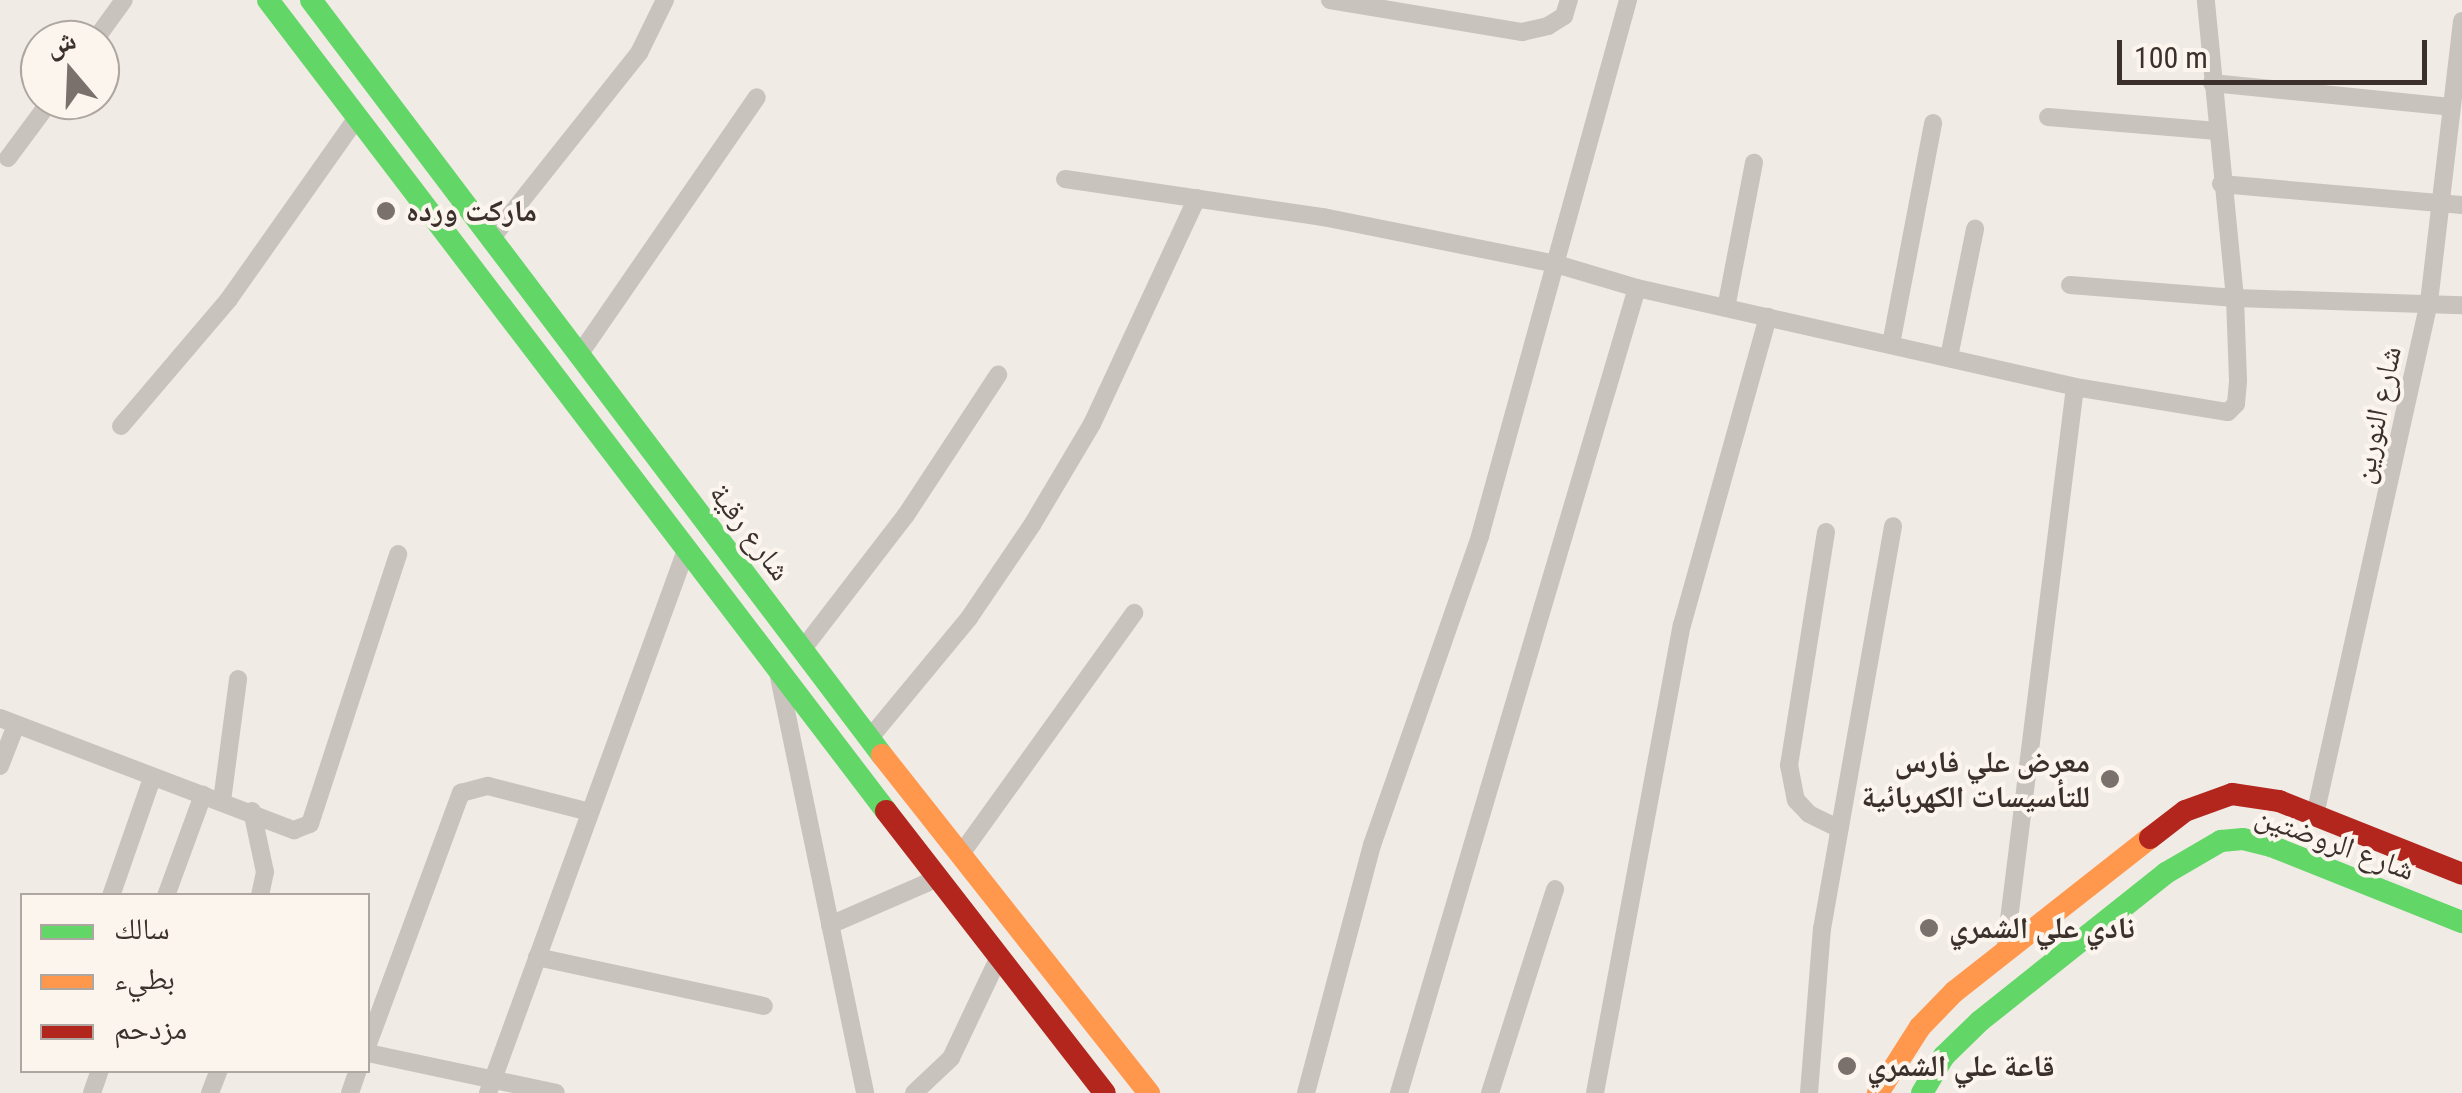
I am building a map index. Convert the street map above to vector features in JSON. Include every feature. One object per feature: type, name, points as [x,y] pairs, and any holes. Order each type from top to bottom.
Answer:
[{"type":"street","name":"شارع رقية","points":[[268,0],[685,553],[1105,1093]]},
{"type":"street","name":"شارع رقية","points":[[311,0],[869,739],[1149,1093]]},
{"type":"street","points":[[491,239],[640,52],[665,0]]},
{"type":"street","points":[[1330,0],[1522,32],[1548,26],[1564,16],[1569,0]]},
{"type":"street","points":[[1306,1093],[1372,845],[1480,536],[1628,0]]},
{"type":"street","points":[[1065,179],[1324,216],[1556,264],[1637,288],[2075,387],[2228,412],[2236,404],[2238,380],[2235,298],[2206,0]]},
{"type":"street","name":"شارع النورين","points":[[2315,815],[2429,302],[2462,29]]},
{"type":"street","points":[[2212,83],[2454,117]]},
{"type":"street","points":[[579,355],[758,97]]},
{"type":"street","points":[[2048,117],[2216,131]]},
{"type":"street","points":[[121,426],[229,300],[356,119]]},
{"type":"street","points":[[8,158],[36,120]]},
{"type":"street","points":[[1891,344],[1933,123]]},
{"type":"street","points":[[1726,308],[1754,163]]},
{"type":"street","points":[[2222,184],[2462,205]]},
{"type":"street","points":[[869,739],[969,618],[1042,508],[1092,424],[1197,198]]},
{"type":"street","points":[[1949,358],[1975,229]]},
{"type":"street","points":[[2070,285],[2235,298],[2462,304]]},
{"type":"street","points":[[1399,1093],[1637,288]]},
{"type":"street","points":[[1596,1093],[1682,626],[1768,316]]},
{"type":"street","points":[[802,650],[906,515],[998,375]]},
{"type":"street","points":[[2005,952],[2075,387]]},
{"type":"street","points":[[1809,1093],[1822,929],[1893,526]]},
{"type":"street","points":[[1826,532],[1789,764],[1796,800],[1809,814],[1840,829]]},
{"type":"street","points":[[490,1088],[685,553]]},
{"type":"street","points":[[0,766],[8,721],[294,830],[310,824],[398,554]]},
{"type":"street","points":[[961,854],[1134,613]]},
{"type":"street","points":[[778,672],[865,1093]]},
{"type":"street","points":[[167,893],[212,798],[238,680]]},
{"type":"street","points":[[112,893],[152,778]]},
{"type":"street","points":[[370,1039],[462,793],[488,786],[590,812]]},
{"type":"street","name":"شارع الروضتين","points":[[1878,1093],[1937,1008],[2196,805],[2232,794],[2279,801],[2462,874]]},
{"type":"street","points":[[252,811],[265,872],[261,893]]},
{"type":"street","name":"شارع الروضتين","points":[[1922,1093],[1944,1056],[1980,1021],[2166,873],[2221,841],[2243,839],[2271,846],[2462,922]]},
{"type":"street","points":[[830,925],[938,878]]},
{"type":"street","points":[[1490,1093],[1554,890]]},
{"type":"street","points":[[914,1093],[951,1058],[999,956],[1010,959],[1020,954],[1026,934]]},
{"type":"street","points":[[538,956],[764,1006]]},
{"type":"street","points":[[1052,1028],[1051,1016],[1058,1005],[1070,1001],[1081,1005]]},
{"type":"street","points":[[370,1053],[490,1088],[556,1093]]},
{"type":"traffic: fast","points":[[268,0],[886,811]]},
{"type":"traffic: fast","points":[[311,0],[882,755]]},
{"type":"traffic: fast","points":[[1922,1093],[1944,1056],[1980,1021],[2166,873],[2221,841],[2243,839],[2271,846],[2462,922]]},
{"type":"traffic: slow","points":[[882,755],[1149,1093]]},
{"type":"traffic: slow","points":[[1878,1093],[1920,1027],[1954,992],[2150,838]]},
{"type":"traffic: jam","points":[[2150,838],[2185,811],[2232,794],[2279,801],[2462,874]]},
{"type":"traffic: jam","points":[[886,811],[1105,1093]]},
{"type":"place","name":"ماركت ورده","points":[[386,211]]},
{"type":"place","name":"معرض علي فارس للتأسيسات الكهربائية","points":[[2110,779]]},
{"type":"place","name":"نادي علي الشمري","points":[[1929,928]]},
{"type":"place","name":"قاعة علي الشمري","points":[[1847,1066]]}]
